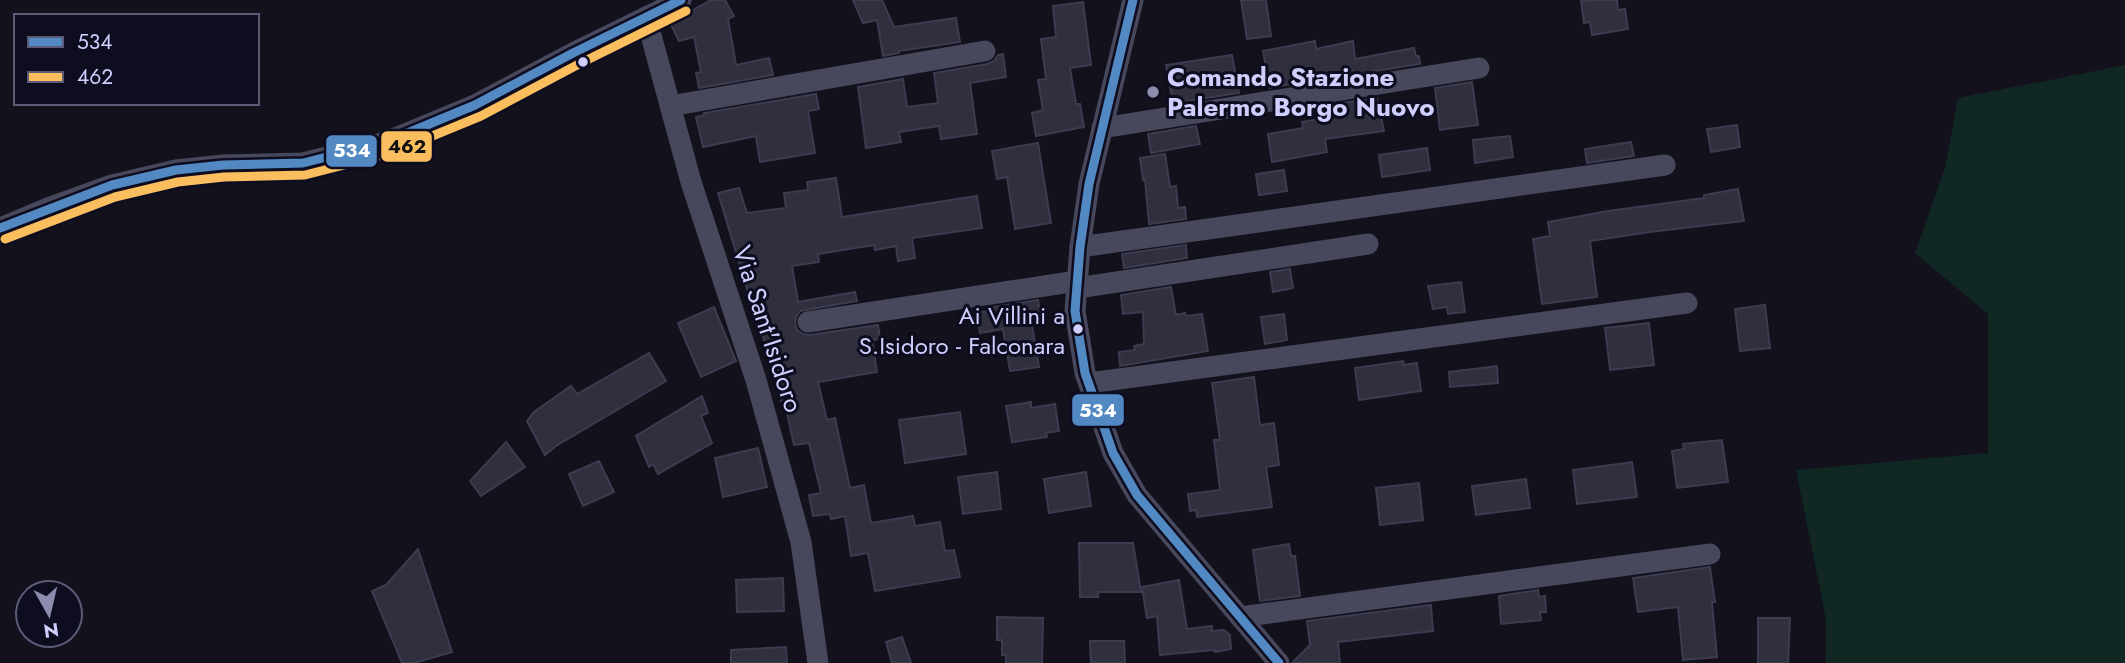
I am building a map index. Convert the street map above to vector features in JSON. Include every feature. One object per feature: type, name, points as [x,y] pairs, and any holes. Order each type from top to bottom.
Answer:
[{"type":"street","points":[[0,228],[111,185],[176,170],[223,165],[303,163],[386,142],[475,105],[681,0]]},
{"type":"street","points":[[1133,0],[1089,184],[1080,247],[1075,311],[1085,373],[1113,453],[1137,495],[1279,663]]},
{"type":"street","name":"Via Sant'Isidoro","points":[[646,17],[691,182],[756,380],[801,542],[818,663]]},
{"type":"street","points":[[670,106],[985,51]]},
{"type":"street","points":[[1102,128],[1479,68]]},
{"type":"street","points":[[1080,247],[1665,165]]},
{"type":"street","points":[[808,322],[1367,244]]},
{"type":"street","points":[[1089,383],[1687,303]]},
{"type":"street","points":[[1240,617],[1710,554]]},
{"type":"green space","points":[[2125,65],[2125,663],[1826,663],[1826,619],[1796,470],[1988,453],[1988,314],[1915,253],[1945,168],[1958,98]]},
{"type":"building","points":[[711,0],[725,0],[734,16],[728,19],[736,65],[769,58],[773,75],[699,88],[696,73],[701,72],[694,37],[679,41],[670,23]]},
{"type":"building","points":[[853,0],[882,0],[894,27],[956,18],[960,42],[883,56],[877,20],[863,23]]},
{"type":"building","points":[[1241,0],[1266,0],[1271,36],[1247,39]]},
{"type":"building","points":[[1617,0],[1618,10],[1625,9],[1628,29],[1592,35],[1590,22],[1584,23],[1581,1]]},
{"type":"building","points":[[1083,2],[1091,65],[1070,68],[1076,104],[1080,104],[1084,127],[1036,136],[1032,113],[1043,110],[1038,80],[1046,79],[1041,39],[1056,37],[1053,6]]},
{"type":"building","points":[[1315,41],[1316,49],[1353,41],[1355,59],[1414,48],[1420,64],[1338,77],[1337,75],[1270,88],[1263,51]]},
{"type":"building","points":[[1003,54],[1006,77],[970,83],[977,134],[941,139],[939,126],[899,132],[901,142],[866,148],[858,87],[903,79],[907,107],[938,103],[934,73],[987,64]]},
{"type":"building","points":[[1232,55],[1239,93],[1173,103],[1166,65]]},
{"type":"building","points":[[1472,82],[1478,125],[1440,130],[1435,88]]},
{"type":"building","points":[[816,94],[819,109],[808,111],[815,153],[760,162],[756,136],[703,147],[696,117],[704,113]]},
{"type":"building","points":[[1377,98],[1384,131],[1325,139],[1327,152],[1272,162],[1268,134],[1303,128],[1302,122],[1342,115],[1341,103]]},
{"type":"building","points":[[1737,125],[1740,147],[1711,152],[1707,129]]},
{"type":"building","points":[[1196,126],[1200,144],[1151,153],[1148,134]]},
{"type":"building","points":[[1510,136],[1513,157],[1475,163],[1473,140]]},
{"type":"building","points":[[1631,142],[1634,156],[1587,163],[1585,149]]},
{"type":"building","points":[[1038,143],[1051,223],[1015,229],[1007,177],[997,179],[992,151]]},
{"type":"building","points":[[1427,148],[1430,170],[1382,177],[1379,155]]},
{"type":"building","points":[[1165,154],[1170,187],[1176,186],[1178,208],[1185,207],[1186,219],[1149,224],[1145,179],[1143,180],[1140,158]]},
{"type":"building","points":[[1284,170],[1287,191],[1259,195],[1256,174]]},
{"type":"building","points":[[836,178],[842,217],[977,196],[982,228],[912,238],[915,258],[898,261],[896,246],[875,250],[874,245],[818,254],[819,262],[792,266],[798,302],[855,292],[857,301],[800,311],[795,323],[797,330],[810,335],[878,325],[880,339],[872,340],[877,372],[818,382],[827,420],[835,418],[850,488],[864,485],[871,523],[913,516],[915,526],[940,522],[945,551],[954,550],[960,577],[875,591],[868,553],[851,556],[845,516],[831,519],[830,514],[813,516],[809,495],[821,493],[809,443],[794,445],[784,400],[781,401],[752,297],[748,292],[718,193],[739,188],[747,213],[786,208],[784,193],[808,190],[807,182]]},
{"type":"building","points":[[1738,189],[1744,221],[1590,241],[1597,297],[1542,304],[1533,239],[1550,236],[1548,222],[1704,198],[1704,195]]},
{"type":"building","points":[[1186,245],[1187,258],[1124,268],[1122,254]]},
{"type":"building","points":[[1290,269],[1293,288],[1273,292],[1270,272]]},
{"type":"building","points":[[1461,282],[1465,312],[1448,314],[1447,307],[1433,309],[1428,286]]},
{"type":"building","points":[[1171,287],[1176,315],[1202,314],[1208,351],[1120,366],[1119,352],[1135,350],[1134,346],[1144,344],[1143,312],[1123,314],[1121,295]]},
{"type":"building","points":[[1038,300],[1042,324],[1032,325],[1039,367],[1010,371],[1003,329],[980,333],[977,313],[987,311],[987,308]]},
{"type":"building","points":[[1765,305],[1770,348],[1740,351],[1735,309]]},
{"type":"building","points":[[714,307],[736,361],[701,377],[678,323]]},
{"type":"building","points":[[1284,314],[1287,340],[1265,344],[1261,317]]},
{"type":"building","points":[[1649,323],[1654,365],[1610,370],[1605,328]]},
{"type":"building","points":[[649,353],[666,381],[545,455],[527,421],[534,412],[571,386],[577,394]]},
{"type":"building","points":[[1403,361],[1404,365],[1417,363],[1421,391],[1359,400],[1355,368]]},
{"type":"building","points":[[1497,366],[1498,383],[1450,387],[1449,372]]},
{"type":"building","points":[[1254,377],[1260,425],[1274,423],[1279,465],[1266,467],[1272,507],[1197,517],[1196,510],[1190,511],[1188,494],[1220,490],[1214,440],[1220,440],[1212,383]]},
{"type":"building","points":[[702,396],[708,413],[701,416],[712,443],[658,474],[653,464],[649,467],[636,436]]},
{"type":"building","points":[[1031,402],[1031,408],[1055,404],[1059,431],[1046,433],[1047,437],[1012,442],[1006,406]]},
{"type":"building","points":[[960,412],[966,454],[905,463],[899,420]]},
{"type":"building","points":[[1722,440],[1728,482],[1677,488],[1672,451],[1684,449],[1683,444]]},
{"type":"building","points":[[506,442],[525,467],[481,496],[470,481]]},
{"type":"building","points":[[758,448],[767,487],[723,497],[715,458]]},
{"type":"building","points":[[599,461],[614,492],[583,506],[569,474]]},
{"type":"building","points":[[1632,462],[1637,497],[1577,504],[1573,470]]},
{"type":"building","points":[[997,472],[1001,509],[963,514],[958,477]]},
{"type":"building","points":[[1086,472],[1091,506],[1049,513],[1044,479]]},
{"type":"building","points":[[1526,479],[1530,508],[1476,515],[1472,486]]},
{"type":"building","points":[[1419,483],[1423,520],[1380,525],[1376,488]]},
{"type":"building","points":[[1079,543],[1133,543],[1141,592],[1098,592],[1098,597],[1080,597]]},
{"type":"building","points":[[1289,544],[1291,556],[1295,556],[1300,596],[1260,601],[1253,550]]},
{"type":"building","points":[[418,549],[452,652],[414,663],[402,663],[372,591],[386,585]]},
{"type":"building","points":[[1710,567],[1715,602],[1712,602],[1717,657],[1683,660],[1678,607],[1638,612],[1633,578]]},
{"type":"building","points":[[783,578],[784,611],[737,612],[736,580]]},
{"type":"building","points":[[1179,580],[1187,629],[1212,626],[1212,631],[1224,630],[1230,635],[1231,649],[1160,655],[1157,616],[1147,618],[1142,587]]},
{"type":"building","points":[[1538,590],[1539,597],[1545,596],[1546,612],[1540,612],[1541,620],[1501,624],[1499,596]]},
{"type":"building","points":[[1431,605],[1433,631],[1338,642],[1340,663],[1292,663],[1310,645],[1307,621]]},
{"type":"building","points":[[997,617],[1043,618],[1042,663],[1006,663],[1006,655],[1002,655],[1002,640],[997,640]]},
{"type":"building","points":[[1758,618],[1790,618],[1788,663],[1758,663]]},
{"type":"building","points":[[902,637],[911,663],[892,663],[886,642]]},
{"type":"building","points":[[1090,641],[1124,641],[1125,663],[1091,663]]},
{"type":"building","points":[[786,647],[787,663],[731,663],[731,650]]},
{"type":"transit line","name":"534","points":[[0,228],[112,185],[176,170],[223,165],[303,163],[386,142],[475,105],[681,0]]},
{"type":"transit line","name":"534","points":[[1133,0],[1089,184],[1080,247],[1075,311],[1085,373],[1113,453],[1137,495],[1279,663]]},
{"type":"transit line","name":"462","points":[[5,239],[115,197],[178,182],[224,177],[305,175],[391,153],[481,116],[686,11]]},
{"type":"place","name":"Comando Stazione Palermo Borgo Nuovo","points":[[1153,92]]},
{"type":"place","name":"Ai Villini a S.Isidoro - Falconara","points":[[1078,329]]}]
